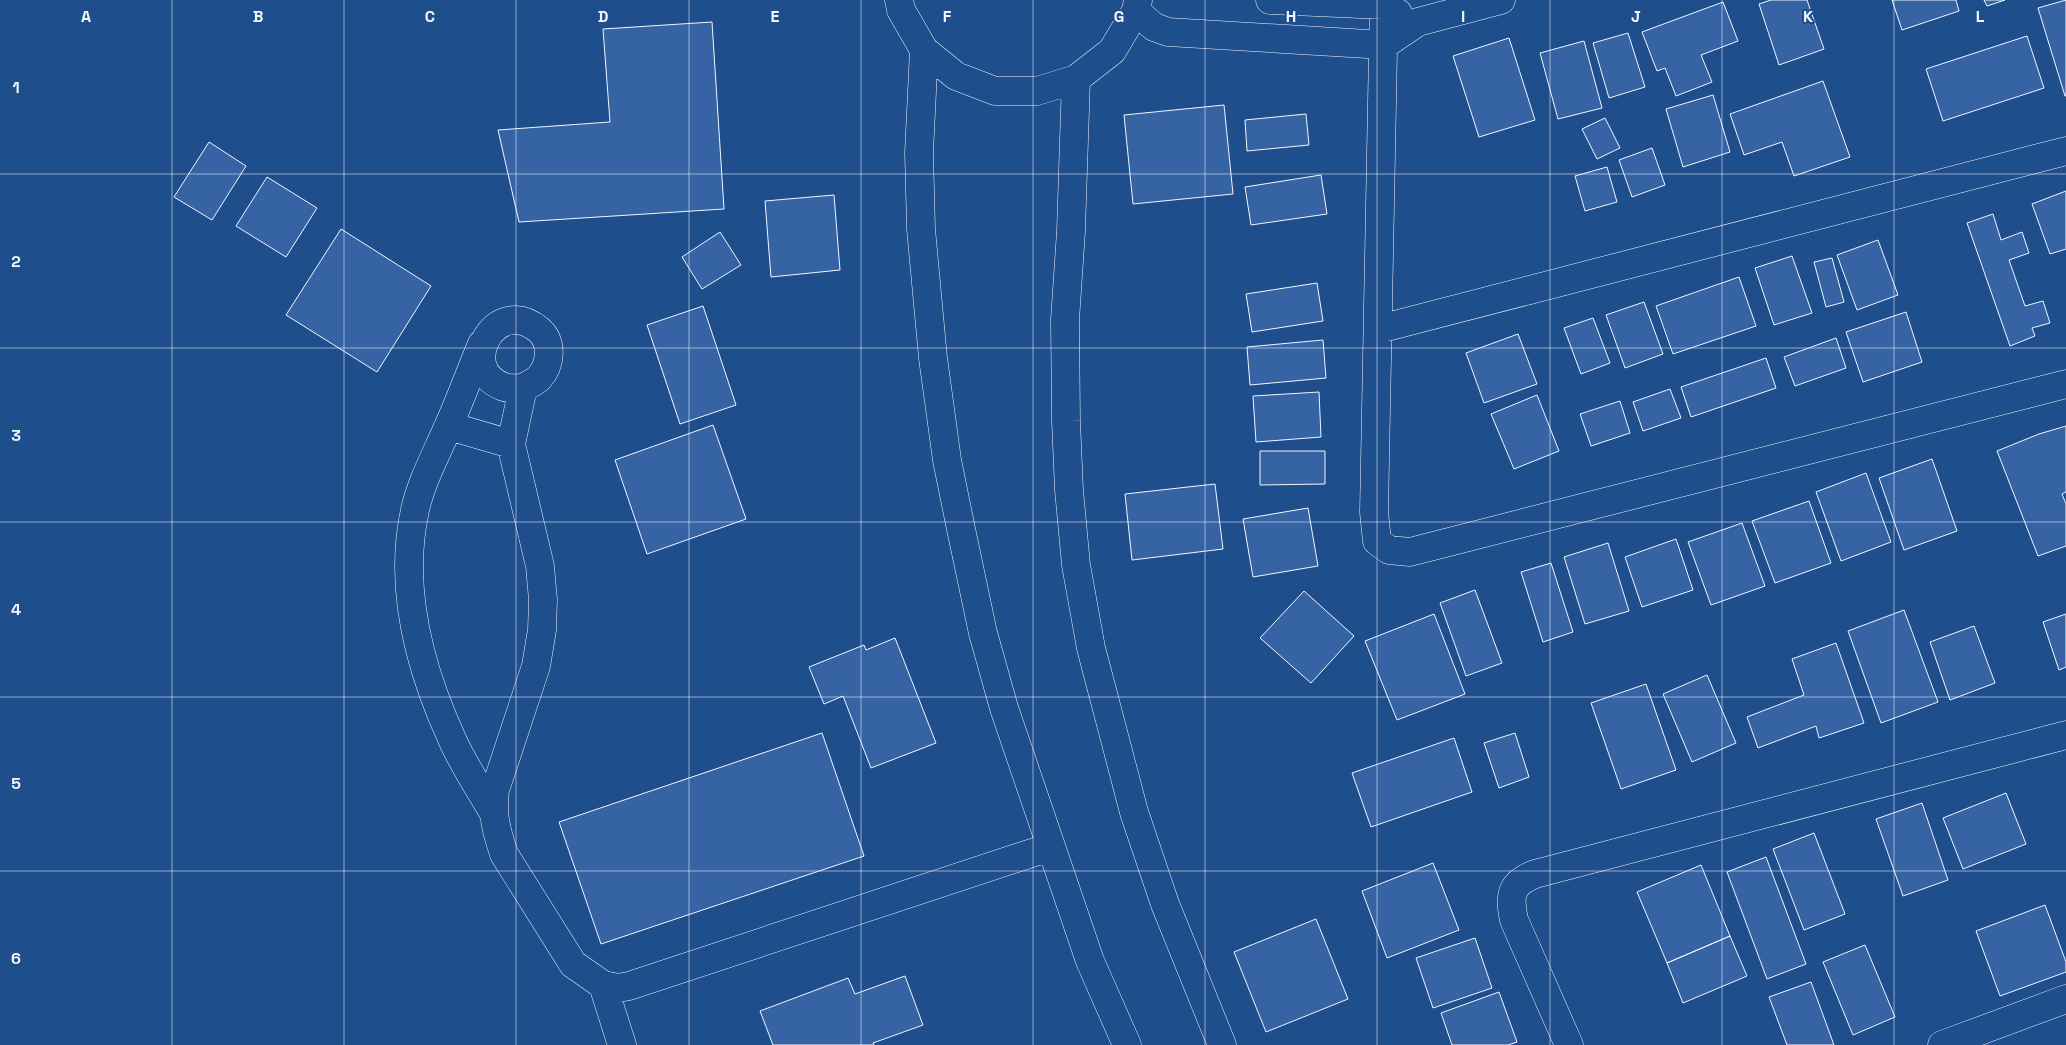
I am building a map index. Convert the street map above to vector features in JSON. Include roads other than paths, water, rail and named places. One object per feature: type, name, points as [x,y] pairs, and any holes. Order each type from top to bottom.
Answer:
[{"type":"street","points":[[900,0],[901,10],[924,50],[956,76],[995,91],[1036,91],[1076,79],[1112,51],[1137,6],[1154,27],[1168,32],[1384,45],[1418,22],[1500,0]]},
{"type":"street","points":[[1270,0],[1383,3],[1418,22]]},
{"type":"street","points":[[1383,3],[1384,45],[1375,531],[1377,541],[1389,550],[1410,552],[2066,384]]},
{"type":"street","points":[[924,50],[919,194],[933,358],[947,460],[960,529],[992,667],[1050,846],[1090,961],[1127,1045]]},
{"type":"street","points":[[1076,79],[1071,231],[1065,329],[1069,480],[1076,566],[1091,648],[1134,812],[1165,904],[1222,1045]]},
{"type":"street","points":[[1379,329],[2066,151]]},
{"type":"street","points":[[482,344],[481,362],[490,378],[505,387],[523,388],[539,379],[548,364],[549,346],[540,330],[525,321],[507,320],[491,329],[482,344],[426,476],[415,509],[409,565],[410,590],[423,662],[435,699],[452,739],[493,812]]},
{"type":"street","points":[[523,388],[511,444],[540,566],[543,600],[542,630],[536,666],[494,790],[493,812],[497,835],[504,854],[573,964],[603,985],[618,988],[629,986],[1050,846]]},
{"type":"street","points":[[448,426],[511,444]]},
{"type":"street","points":[[1569,1045],[1514,920],[1511,903],[1512,892],[1520,879],[1554,868],[2066,735]]},
{"type":"street","points":[[603,985],[622,1045]]},
{"type":"street","points":[[1942,1045],[2066,999]]}]
